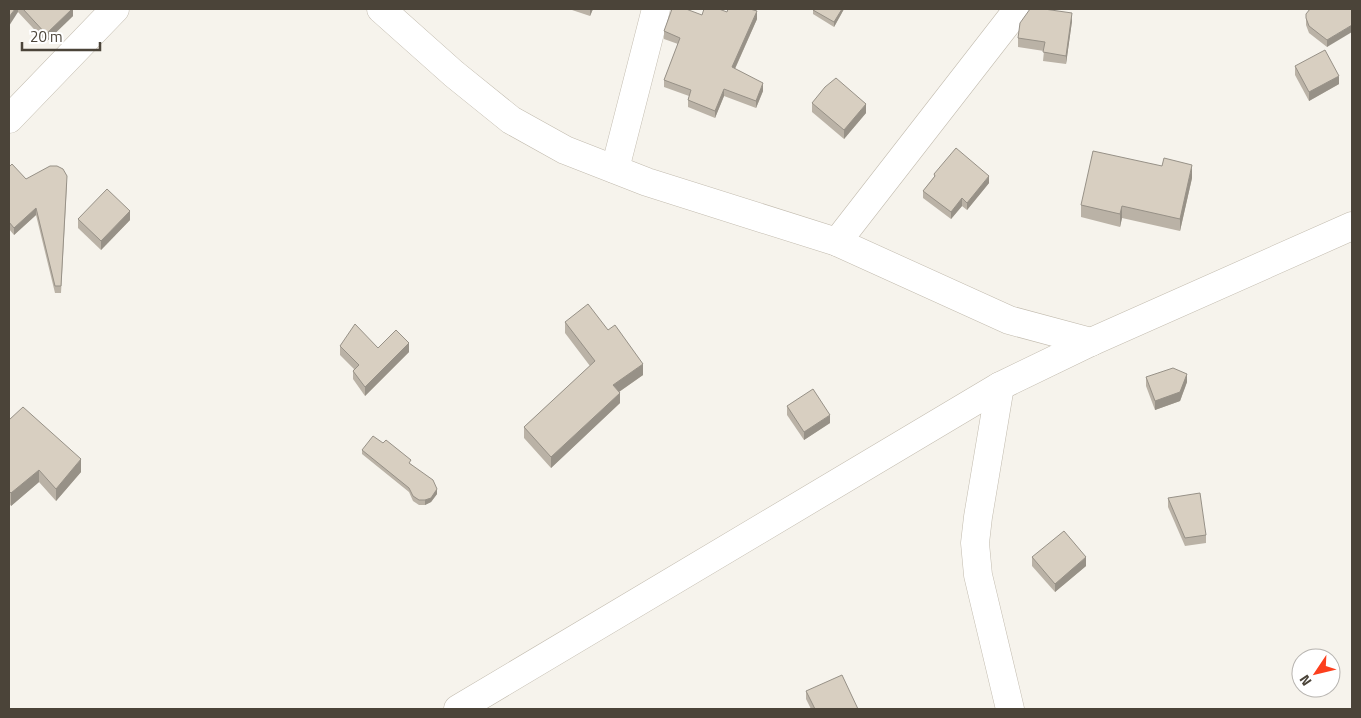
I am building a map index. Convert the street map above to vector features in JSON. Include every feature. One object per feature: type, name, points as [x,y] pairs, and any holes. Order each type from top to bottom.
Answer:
[{"type":"street","points":[[9,119],[114,9]]},
{"type":"street","points":[[381,9],[454,74],[511,120],[565,150],[647,182],[837,242],[1009,320],[1091,342]]},
{"type":"street","points":[[615,169],[656,9]]},
{"type":"street","points":[[837,242],[1018,9]]},
{"type":"street","points":[[458,709],[1000,386],[1091,342],[1352,226]]},
{"type":"street","points":[[1000,386],[975,543],[978,574],[1010,709]]},
{"type":"building","points":[[9,9],[15,9],[9,17]]},
{"type":"building","points":[[23,9],[72,9],[46,34]]},
{"type":"building","points":[[672,9],[686,9],[702,15],[704,9],[719,9],[727,12],[728,9],[750,9],[757,11],[732,67],[763,83],[756,101],[724,89],[715,111],[688,100],[691,90],[664,80],[680,38],[664,31]]},
{"type":"building","points":[[813,9],[842,9],[834,22]]},
{"type":"building","points":[[1030,9],[1072,13],[1066,56],[1043,52],[1045,42],[1018,38],[1020,23]]},
{"type":"building","points":[[1310,9],[1352,9],[1352,25],[1327,40],[1309,26],[1306,14]]},
{"type":"building","points":[[1325,50],[1339,76],[1309,92],[1295,66]]},
{"type":"building","points":[[836,78],[866,104],[844,130],[812,103],[825,87]]},
{"type":"building","points":[[956,148],[989,176],[967,203],[962,198],[951,212],[923,191],[935,176],[934,174]]},
{"type":"building","points":[[1093,151],[1162,166],[1164,158],[1192,165],[1180,219],[1122,206],[1120,214],[1081,205]]},
{"type":"building","points":[[12,164],[26,179],[50,166],[57,166],[63,169],[67,176],[61,286],[55,286],[36,208],[14,228],[9,222],[9,167]]},
{"type":"building","points":[[107,189],[130,211],[101,241],[78,219]]},
{"type":"building","points":[[588,304],[608,330],[615,325],[643,364],[613,385],[620,393],[551,457],[524,427],[595,361],[565,322]]},
{"type":"building","points":[[355,324],[378,348],[396,330],[409,343],[365,387],[353,371],[359,365],[340,346]]},
{"type":"building","points":[[1173,368],[1187,374],[1180,392],[1155,401],[1146,377]]},
{"type":"building","points":[[813,389],[830,415],[804,432],[787,406]]},
{"type":"building","points":[[23,407],[81,459],[56,489],[39,470],[11,493],[9,491],[9,420]]},
{"type":"building","points":[[373,436],[383,443],[386,440],[411,460],[409,463],[433,480],[437,489],[431,498],[419,500],[413,496],[409,488],[362,450]]},
{"type":"building","points":[[1200,493],[1206,535],[1185,538],[1168,498]]},
{"type":"building","points":[[1064,531],[1086,557],[1055,584],[1032,557]]},
{"type":"building","points":[[842,675],[858,709],[815,709],[806,691]]}]
